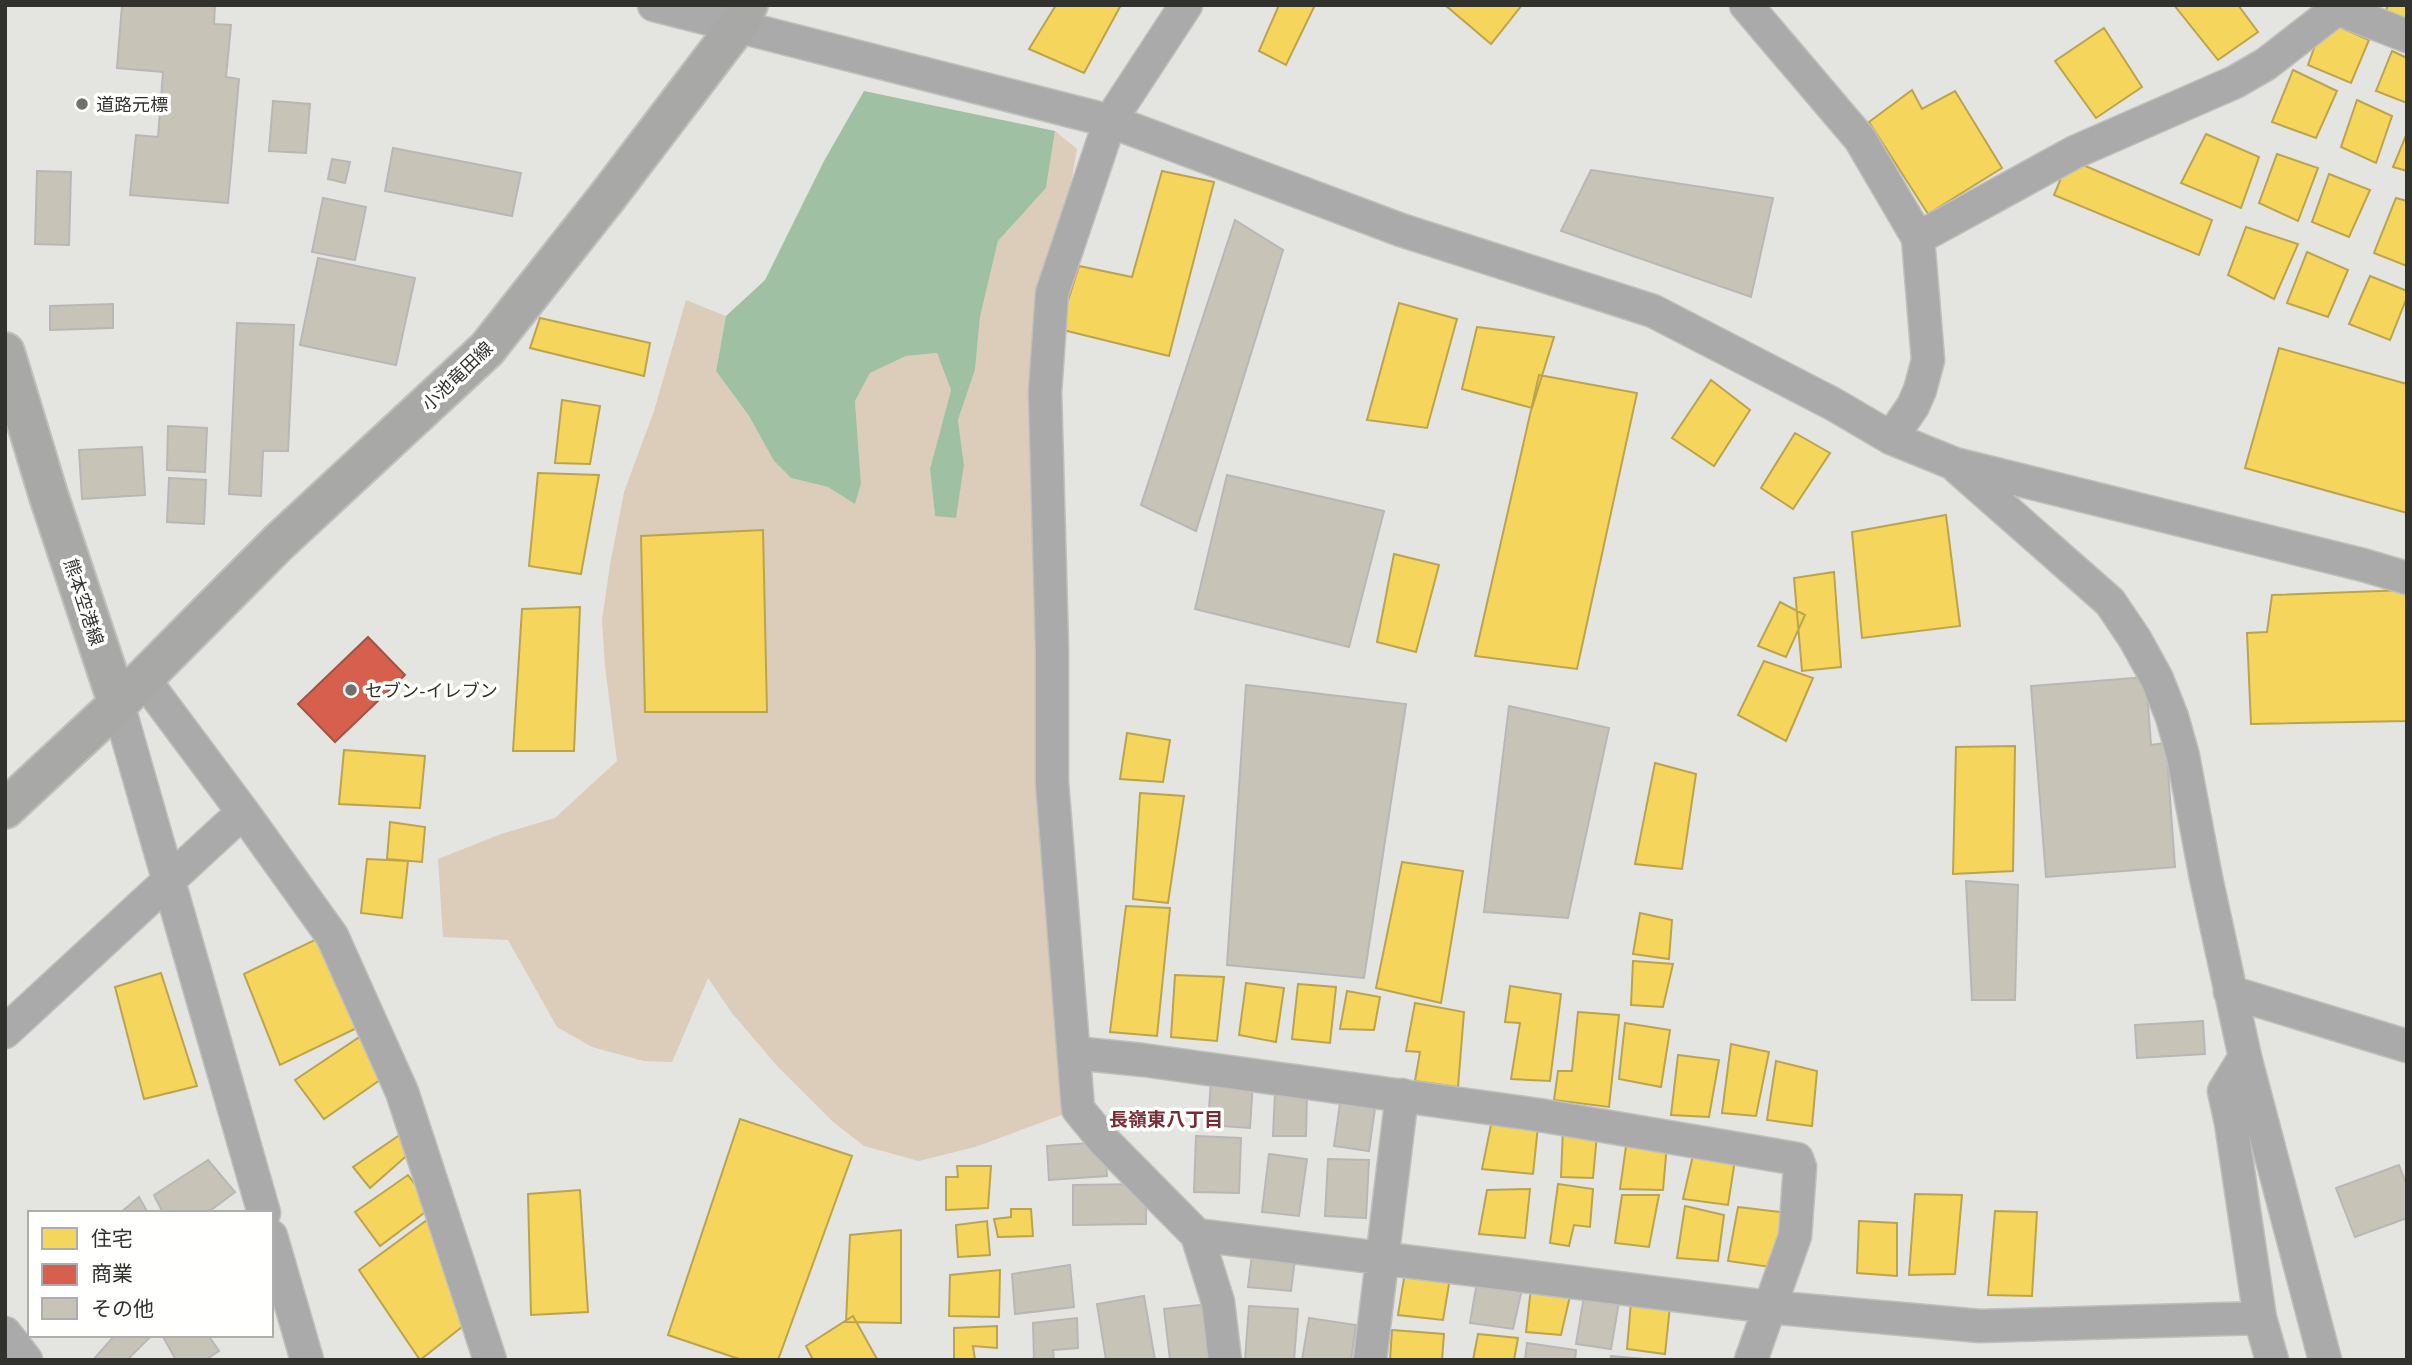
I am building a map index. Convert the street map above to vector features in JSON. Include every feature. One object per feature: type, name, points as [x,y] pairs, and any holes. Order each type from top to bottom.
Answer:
[{"type":"main road","name":"小池竜田線","points":[[131,691],[278,543],[487,349],[608,196],[743,15]]},
{"type":"main road","name":"熊本空港線","points":[[5,352],[49,497],[131,691]]},
{"type":"main road","points":[[5,809],[131,691]]},
{"type":"street","points":[[654,5],[743,15],[1110,121],[1401,230],[1653,310],[1833,404],[1891,439],[1955,464],[2407,578]]},
{"type":"street","points":[[1186,5],[1110,121],[1052,293],[1045,392],[1052,782],[1078,1109],[1105,1142],[1197,1234],[1218,1302],[1225,1360]]},
{"type":"street","points":[[1746,5],[1860,139],[1918,238],[1928,360],[1913,406],[1891,439]]},
{"type":"street","points":[[1918,238],[2075,152],[2235,82],[2266,64],[2340,7],[2407,36]]},
{"type":"street","points":[[1955,464],[2110,602],[2157,679],[2183,756],[2245,1057],[2325,1360]]},
{"type":"street","points":[[131,691],[243,811],[332,936],[402,1092],[490,1360]]},
{"type":"street","points":[[131,691],[169,880],[263,1211]]},
{"type":"street","points":[[5,1032],[243,811]]},
{"type":"street","points":[[2231,992],[2407,1046]]},
{"type":"street","points":[[1075,1053],[1539,1115],[1797,1159],[1800,1167],[1795,1236],[1751,1360]]},
{"type":"street","points":[[2245,1057],[2224,1091],[2260,1318],[2272,1360]]},
{"type":"street","points":[[1370,1360],[1402,1096]]},
{"type":"street","points":[[1197,1234],[1769,1307],[1980,1326],[2260,1318]]},
{"type":"street","points":[[273,1243],[307,1360]]},
{"type":"street","points":[[5,1333],[26,1360]]},
{"type":"shaded area","points":[[864,91],[1055,131],[1046,188],[998,241],[980,317],[975,370],[958,420],[964,465],[956,518],[935,516],[930,469],[951,390],[937,353],[906,356],[870,373],[855,401],[861,484],[855,504],[828,487],[791,478],[774,461],[749,416],[716,371],[726,316],[765,280],[824,161]]},
{"type":"shaded area","points":[[1055,131],[1077,149],[1052,293],[1045,392],[1078,1109],[975,1147],[919,1161],[864,1146],[832,1121],[778,1067],[732,1013],[708,978],[672,1062],[644,1061],[592,1047],[557,1027],[508,940],[443,937],[438,859],[501,834],[555,818],[617,761],[602,620],[610,565],[624,492],[654,411],[686,300],[726,316],[716,371],[749,416],[774,461],[791,478],[828,487],[855,503],[861,484],[855,401],[870,373],[906,356],[937,353],[951,390],[930,469],[935,515],[955,518],[964,465],[958,420],[975,370],[980,317],[998,241],[1046,188]]},
{"type":"building: 住宅","points":[[1056,5],[1121,5],[1084,73],[1029,49]]},
{"type":"building: 住宅","points":[[1279,5],[1315,5],[1286,65],[1259,51]]},
{"type":"building: 住宅","points":[[1445,5],[1522,5],[1491,44]]},
{"type":"building: 住宅","points":[[2174,5],[2238,5],[2258,32],[2218,60]]},
{"type":"building: 住宅","points":[[2388,5],[2407,5],[2407,23],[2384,16]]},
{"type":"building: 住宅","points":[[2325,18],[2330,23],[2369,40],[2351,83],[2308,65]]},
{"type":"building: 住宅","points":[[2104,28],[2142,87],[2096,118],[2055,61]]},
{"type":"building: 住宅","points":[[2392,51],[2407,58],[2407,103],[2376,91]]},
{"type":"building: 住宅","points":[[2293,70],[2337,91],[2316,138],[2272,122]]},
{"type":"building: 住宅","points":[[1912,90],[1922,109],[1955,91],[2002,168],[1928,214],[1869,122]]},
{"type":"building: 住宅","points":[[2357,100],[2392,116],[2376,163],[2341,147]]},
{"type":"building: 住宅","points":[[2407,133],[2407,171],[2393,167]]},
{"type":"building: 住宅","points":[[2206,134],[2259,157],[2241,208],[2181,183]]},
{"type":"building: 住宅","points":[[2277,154],[2318,168],[2298,221],[2259,203]]},
{"type":"building: 住宅","points":[[2069,159],[2212,220],[2199,255],[2054,195]]},
{"type":"building: 住宅","points":[[1162,171],[1214,182],[1169,356],[1059,329],[1079,266],[1132,277]]},
{"type":"building: 住宅","points":[[2329,174],[2370,190],[2349,237],[2312,222]]},
{"type":"building: 住宅","points":[[2396,198],[2407,201],[2407,266],[2374,253]]},
{"type":"building: 住宅","points":[[2246,227],[2298,244],[2274,299],[2228,275]]},
{"type":"building: 住宅","points":[[2307,252],[2348,270],[2328,317],[2287,303]]},
{"type":"building: 住宅","points":[[2370,276],[2407,291],[2390,340],[2349,324]]},
{"type":"building: 住宅","points":[[1399,303],[1457,319],[1427,428],[1367,420]]},
{"type":"building: 住宅","points":[[540,318],[650,343],[644,376],[530,348]]},
{"type":"building: 住宅","points":[[1477,327],[1554,337],[1532,408],[1462,389]]},
{"type":"building: 住宅","points":[[2279,348],[2407,384],[2407,513],[2245,468]]},
{"type":"building: 住宅","points":[[1539,375],[1637,393],[1577,669],[1475,656]]},
{"type":"building: 住宅","points":[[1711,380],[1750,410],[1714,466],[1672,438]]},
{"type":"building: 住宅","points":[[562,400],[600,406],[590,464],[555,463]]},
{"type":"building: 住宅","points":[[1795,433],[1830,453],[1793,509],[1761,488]]},
{"type":"building: 住宅","points":[[538,473],[599,475],[581,574],[529,566]]},
{"type":"building: 住宅","points":[[1946,515],[1960,626],[1862,638],[1852,532]]},
{"type":"building: 住宅","points":[[763,530],[767,712],[645,712],[641,536]]},
{"type":"building: 住宅","points":[[1394,554],[1439,565],[1416,652],[1377,642]]},
{"type":"building: 住宅","points":[[1834,572],[1841,667],[1802,671],[1794,578]]},
{"type":"building: 住宅","points":[[2407,590],[2407,721],[2251,724],[2247,633],[2267,632],[2272,595]]},
{"type":"building: 住宅","points":[[1780,602],[1805,615],[1786,657],[1758,646]]},
{"type":"building: 住宅","points":[[580,607],[574,751],[513,751],[522,609]]},
{"type":"building: 住宅","points":[[1764,661],[1813,678],[1786,741],[1738,715]]},
{"type":"building: 住宅","points":[[1127,733],[1170,740],[1163,782],[1120,779]]},
{"type":"building: 住宅","points":[[2015,746],[2013,871],[1953,874],[1956,747]]},
{"type":"building: 住宅","points":[[344,750],[425,756],[420,808],[339,804]]},
{"type":"building: 住宅","points":[[1655,763],[1696,774],[1682,869],[1635,864]]},
{"type":"building: 住宅","points":[[1140,793],[1184,796],[1168,903],[1133,899]]},
{"type":"building: 住宅","points":[[390,822],[425,827],[422,862],[387,859]]},
{"type":"building: 住宅","points":[[367,859],[408,861],[402,918],[361,913]]},
{"type":"building: 住宅","points":[[1402,862],[1463,871],[1441,1003],[1376,988]]},
{"type":"building: 住宅","points":[[1126,906],[1170,908],[1157,1036],[1110,1032]]},
{"type":"building: 住宅","points":[[1640,913],[1672,920],[1669,959],[1633,954]]},
{"type":"building: 住宅","points":[[323,936],[363,1025],[280,1065],[244,974]]},
{"type":"building: 住宅","points":[[1633,961],[1673,964],[1663,1007],[1631,1005]]},
{"type":"building: 住宅","points":[[161,973],[197,1086],[144,1099],[115,987]]},
{"type":"building: 住宅","points":[[1175,975],[1224,977],[1217,1041],[1171,1037]]},
{"type":"building: 住宅","points":[[1246,983],[1284,988],[1276,1042],[1239,1035]]},
{"type":"building: 住宅","points":[[1298,984],[1336,987],[1330,1043],[1292,1039]]},
{"type":"building: 住宅","points":[[1510,986],[1561,994],[1550,1081],[1511,1079],[1520,1023],[1505,1022]]},
{"type":"building: 住宅","points":[[1347,991],[1380,997],[1374,1030],[1340,1029]]},
{"type":"building: 住宅","points":[[1415,1003],[1464,1012],[1458,1087],[1415,1081],[1420,1052],[1406,1051]]},
{"type":"building: 住宅","points":[[1578,1012],[1619,1015],[1609,1107],[1554,1100],[1558,1071],[1572,1071]]},
{"type":"building: 住宅","points":[[1625,1023],[1670,1030],[1661,1087],[1619,1079]]},
{"type":"building: 住宅","points":[[361,1036],[387,1075],[324,1119],[295,1080]]},
{"type":"building: 住宅","points":[[1731,1044],[1769,1052],[1756,1116],[1722,1113]]},
{"type":"building: 住宅","points":[[1678,1055],[1719,1060],[1709,1117],[1671,1115]]},
{"type":"building: 住宅","points":[[1776,1061],[1817,1071],[1812,1126],[1767,1120]]},
{"type":"building: 住宅","points":[[740,1119],[852,1156],[778,1360],[742,1360],[668,1335]]},
{"type":"building: 住宅","points":[[1492,1120],[1538,1126],[1533,1174],[1482,1169]]},
{"type":"building: 住宅","points":[[1563,1129],[1597,1134],[1593,1178],[1561,1177]]},
{"type":"building: 住宅","points":[[404,1132],[412,1151],[370,1188],[353,1167]]},
{"type":"building: 住宅","points":[[1627,1139],[1667,1144],[1663,1190],[1620,1189]]},
{"type":"building: 住宅","points":[[1693,1155],[1735,1160],[1728,1205],[1683,1199]]},
{"type":"building: 住宅","points":[[957,1166],[991,1166],[988,1208],[946,1210],[946,1177],[958,1177]]},
{"type":"building: 住宅","points":[[408,1175],[432,1207],[380,1246],[355,1212]]},
{"type":"building: 住宅","points":[[1558,1184],[1593,1189],[1590,1227],[1574,1225],[1569,1246],[1550,1243]]},
{"type":"building: 住宅","points":[[1530,1189],[1525,1238],[1479,1234],[1487,1190]]},
{"type":"building: 住宅","points":[[580,1190],[588,1312],[531,1315],[528,1194]]},
{"type":"building: 住宅","points":[[1915,1194],[1962,1195],[1955,1274],[1909,1275]]},
{"type":"building: 住宅","points":[[1622,1195],[1659,1195],[1649,1247],[1615,1243]]},
{"type":"building: 住宅","points":[[1685,1206],[1724,1215],[1718,1261],[1677,1258]]},
{"type":"building: 住宅","points":[[1738,1207],[1788,1213],[1777,1268],[1728,1261]]},
{"type":"building: 住宅","points":[[1011,1209],[1031,1209],[1033,1236],[998,1237],[994,1219],[1011,1217]]},
{"type":"building: 住宅","points":[[1995,1211],[2037,1212],[2032,1296],[1988,1295]]},
{"type":"building: 住宅","points":[[427,1220],[486,1308],[420,1360],[359,1270]]},
{"type":"building: 住宅","points":[[987,1221],[990,1255],[958,1257],[956,1225]]},
{"type":"building: 住宅","points":[[1859,1221],[1897,1223],[1897,1276],[1857,1273]]},
{"type":"building: 住宅","points":[[901,1230],[901,1323],[846,1322],[850,1235]]},
{"type":"building: 住宅","points":[[1000,1270],[999,1317],[949,1316],[950,1275]]},
{"type":"building: 住宅","points":[[1405,1272],[1450,1278],[1443,1320],[1398,1315]]},
{"type":"building: 住宅","points":[[1531,1288],[1570,1296],[1561,1335],[1526,1332]]},
{"type":"building: 住宅","points":[[1631,1302],[1670,1306],[1665,1354],[1627,1349]]},
{"type":"building: 住宅","points":[[853,1316],[877,1359],[813,1360],[806,1346]]},
{"type":"building: 住宅","points":[[997,1326],[997,1348],[973,1346],[975,1360],[954,1360],[954,1328]]},
{"type":"building: 住宅","points":[[1392,1330],[1444,1334],[1442,1360],[1390,1360]]},
{"type":"building: 住宅","points":[[1478,1334],[1518,1338],[1514,1360],[1473,1360]]},
{"type":"building: 商業","name":"セブン-イレブン","points":[[368,637],[405,675],[335,742],[298,704]]},
{"type":"building: その他","points":[[122,5],[215,5],[214,24],[231,25],[226,77],[239,79],[228,203],[130,195],[136,135],[158,137],[163,72],[117,68]]},
{"type":"building: その他","points":[[273,101],[310,104],[306,153],[269,151]]},
{"type":"building: その他","points":[[393,148],[521,173],[512,216],[385,191]]},
{"type":"building: その他","points":[[332,159],[350,162],[345,183],[328,179]]},
{"type":"building: その他","points":[[1591,170],[1773,198],[1751,297],[1561,231]]},
{"type":"building: その他","points":[[37,171],[71,172],[69,245],[35,244]]},
{"type":"building: その他","points":[[323,198],[366,207],[355,260],[312,252]]},
{"type":"building: その他","points":[[1235,220],[1283,250],[1196,531],[1141,505]]},
{"type":"building: その他","points":[[318,258],[415,278],[396,365],[300,345]]},
{"type":"building: その他","points":[[113,304],[113,328],[50,330],[50,306]]},
{"type":"building: その他","points":[[237,323],[294,325],[288,451],[263,451],[261,496],[229,494]]},
{"type":"building: その他","points":[[168,426],[207,428],[205,472],[167,470]]},
{"type":"building: その他","points":[[142,447],[145,495],[82,499],[79,450]]},
{"type":"building: その他","points":[[1227,475],[1384,511],[1349,647],[1195,609]]},
{"type":"building: その他","points":[[169,478],[206,480],[204,524],[167,522]]},
{"type":"building: その他","points":[[2146,677],[2151,745],[2166,743],[2175,867],[2046,877],[2031,686]]},
{"type":"building: その他","points":[[1246,685],[1406,704],[1364,978],[1227,965]]},
{"type":"building: その他","points":[[1509,706],[1609,728],[1568,918],[1484,912]]},
{"type":"building: その他","points":[[1966,881],[2018,885],[2015,1000],[1972,1000]]},
{"type":"building: その他","points":[[2203,1021],[2205,1054],[2137,1058],[2135,1025]]},
{"type":"building: その他","points":[[1211,1079],[1253,1081],[1250,1128],[1208,1125]]},
{"type":"building: その他","points":[[1275,1092],[1307,1093],[1306,1136],[1273,1136]]},
{"type":"building: その他","points":[[1341,1096],[1376,1101],[1369,1151],[1334,1146]]},
{"type":"building: その他","points":[[1196,1136],[1241,1138],[1239,1193],[1194,1192]]},
{"type":"building: その他","points":[[1105,1142],[1107,1176],[1049,1180],[1047,1146]]},
{"type":"building: その他","points":[[1269,1154],[1307,1159],[1299,1216],[1262,1212]]},
{"type":"building: その他","points":[[1328,1159],[1369,1160],[1366,1218],[1325,1216]]},
{"type":"building: その他","points":[[208,1160],[235,1192],[210,1211],[162,1211],[154,1195]]},
{"type":"building: その他","points":[[2399,1165],[2407,1186],[2407,1218],[2355,1237],[2336,1188]]},
{"type":"building: その他","points":[[1146,1184],[1146,1224],[1073,1225],[1073,1185]]},
{"type":"building: その他","points":[[139,1197],[147,1211],[122,1211]]},
{"type":"building: その他","points":[[1253,1246],[1296,1251],[1291,1291],[1248,1287]]},
{"type":"building: その他","points":[[1070,1265],[1074,1307],[1015,1314],[1012,1274]]},
{"type":"building: その他","points":[[1479,1270],[1525,1276],[1513,1329],[1470,1323]]},
{"type":"building: その他","points":[[1585,1290],[1620,1296],[1611,1349],[1576,1344]]},
{"type":"building: その他","points":[[1144,1296],[1155,1360],[1106,1360],[1097,1304]]},
{"type":"building: その他","points":[[1208,1304],[1214,1360],[1170,1360],[1164,1309]]},
{"type":"building: その他","points":[[1249,1306],[1298,1309],[1294,1360],[1245,1360]]},
{"type":"building: その他","points":[[1077,1318],[1078,1348],[1053,1350],[1054,1360],[1034,1360],[1033,1323]]},
{"type":"building: その他","points":[[1309,1318],[1356,1325],[1351,1360],[1302,1360]]},
{"type":"building: その他","points":[[113,1337],[149,1338],[127,1360],[93,1360]]},
{"type":"building: その他","points":[[163,1337],[209,1337],[219,1351],[205,1360],[176,1360]]},
{"type":"building: その他","points":[[1527,1343],[1576,1350],[1575,1360],[1525,1360]]},
{"type":"building: その他","points":[[1611,1356],[1655,1360],[1610,1360]]},
{"type":"place","name":"道路元標","points":[[82,104]]},
{"type":"place","name":"セブン-イレブン","points":[[351,690]]},
{"type":"district","name":"長嶺東八丁目","points":[[1166,1119]]}]
